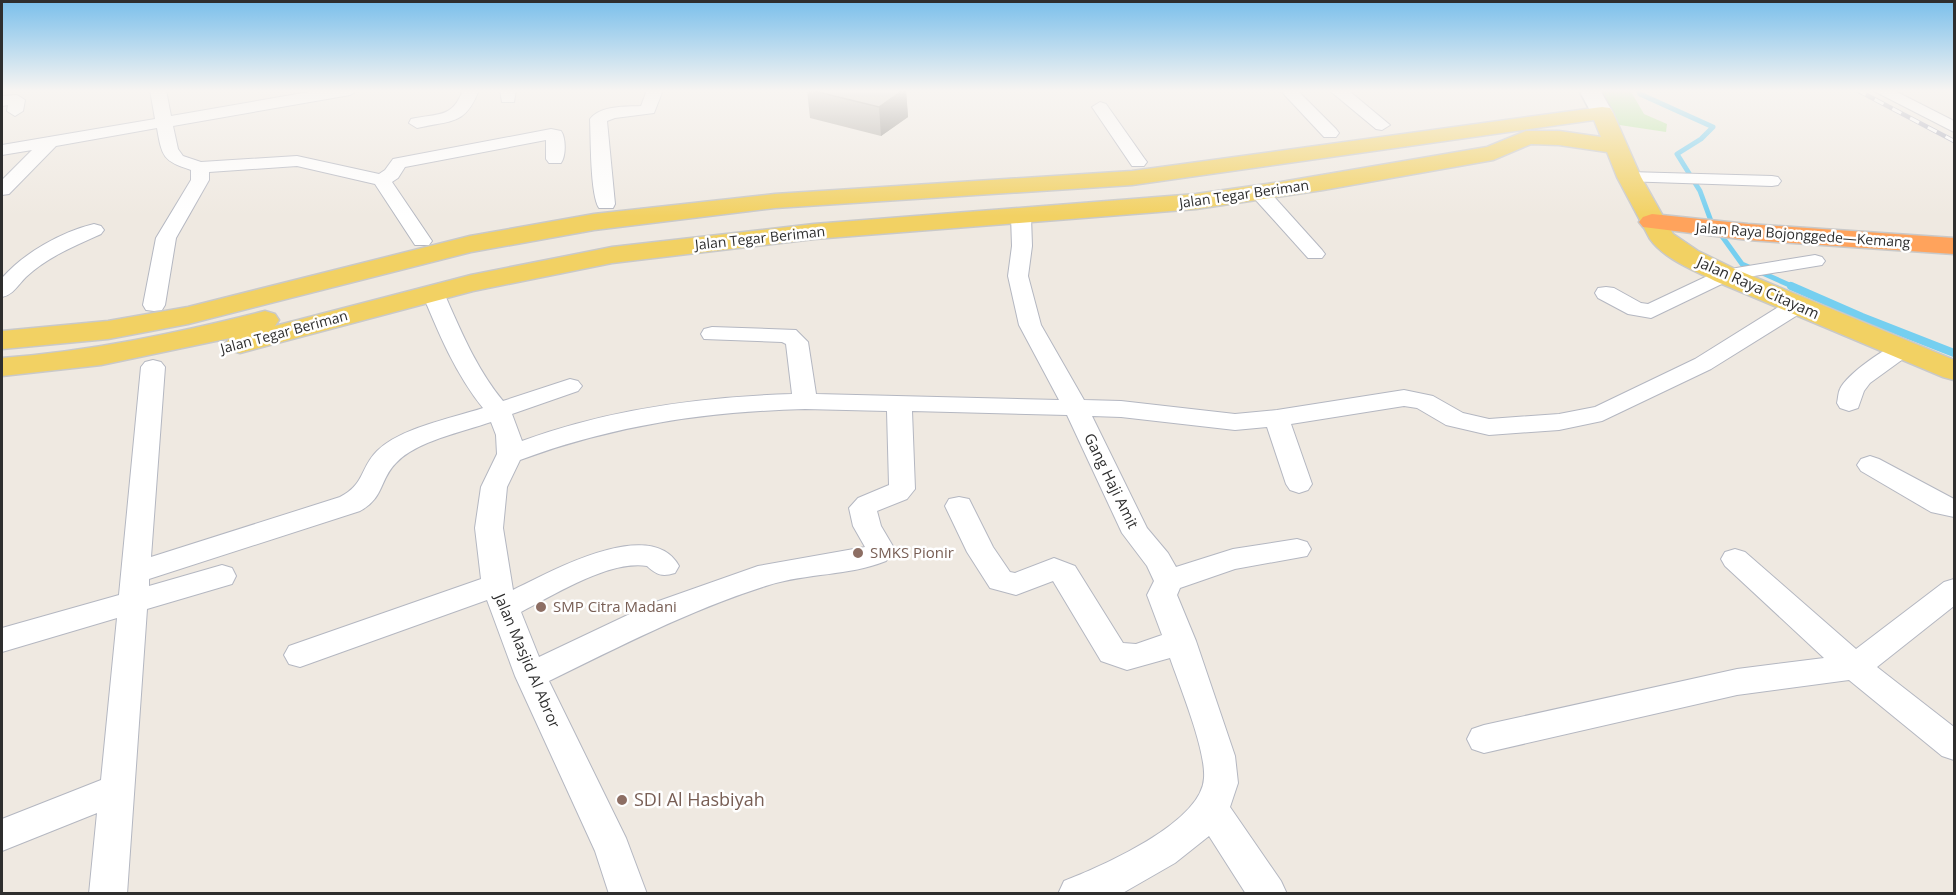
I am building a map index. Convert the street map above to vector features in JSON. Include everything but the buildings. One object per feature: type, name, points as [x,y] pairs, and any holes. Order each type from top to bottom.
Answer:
[{"type":"highway","name":"Jalan Raya Bojonggede—Kemang","points":[[1652,222],[1748,232],[1954,246]]},
{"type":"main road","name":"Jalan Tegar Beriman","points":[[2,340],[108,330],[188,315],[534,231],[681,221],[779,220],[1143,192],[1209,176],[1338,132]]},
{"type":"main road","name":"Jalan Tegar Beriman","points":[[2,389],[84,379],[153,367],[433,293],[534,269],[612,255],[785,235],[1021,216],[1209,176],[1516,132]]},
{"type":"main road","name":"Jalan Tegar Beriman","points":[[2,317],[84,314],[154,305],[544,213],[606,204],[790,184],[1138,162],[1209,176],[1260,193],[1493,153],[1525,132]]},
{"type":"main road","name":"Jalan Tegar Beriman","points":[[1535,132],[1558,138],[1614,146]]},
{"type":"main road","name":"Jalan Raya Citayam","points":[[1609,132],[1652,222],[1663,238],[1689,257],[1733,273],[1796,306],[1954,371]]},
{"type":"main road","name":"Jalan Tegar Beriman","points":[[2,367],[98,357],[155,347],[485,262],[681,221]]},
{"type":"main road","points":[[296,272],[363,271]]},
{"type":"street","points":[[2,150],[111,132]]},
{"type":"street","points":[[166,132],[169,150],[177,160],[201,167],[297,161],[382,180],[392,174],[399,163],[551,134],[555,135],[555,159]]},
{"type":"street","points":[[599,132],[606,204]]},
{"type":"street","points":[[1117,132],[1138,162]]},
{"type":"street","points":[[2,190],[50,142]]},
{"type":"street","points":[[154,305],[166,238],[200,180],[201,167]]},
{"type":"street","points":[[1629,177],[1772,181]]},
{"type":"street","points":[[382,180],[422,241]]},
{"type":"street","points":[[1260,193],[1316,254]]},
{"type":"street","name":"Gang Haji Amit","points":[[1021,216],[1022,246],[1018,276],[1030,325],[1076,408],[1136,533],[1158,560],[1169,581]]},
{"type":"street","points":[[2,291],[11,278],[43,253],[94,230]]},
{"type":"street","points":[[1606,293],[1636,309],[1651,311],[1733,273],[1815,261]]},
{"type":"street","points":[[433,293],[458,351],[477,384],[498,410],[509,435],[510,454],[592,425],[642,415],[715,405],[806,401],[1121,409],[1235,422],[1277,418],[1404,398],[1424,401],[1455,419],[1489,427],[1559,422],[1602,413],[1703,364],[1796,306]]},
{"type":"street","points":[[712,334],[788,334],[797,342],[806,401]]},
{"type":"street","points":[[1849,404],[1852,389],[1862,378],[1902,349]]},
{"type":"street","points":[[108,894],[153,367]]},
{"type":"street","points":[[135,573],[350,504],[363,497],[385,458],[405,443],[570,386]]},
{"type":"street","points":[[531,676],[674,607],[768,574],[876,554],[880,548],[867,526],[863,508],[870,501],[895,494],[902,489],[899,403]]},
{"type":"street","points":[[1277,418],[1299,484]]},
{"type":"street","name":"Jalan Masjid Al Abror","points":[[510,454],[494,487],[489,528],[500,596],[531,676],[613,850],[628,894]]},
{"type":"street","points":[[1870,465],[1941,505],[1954,508]]},
{"type":"street","points":[[958,506],[981,552],[1000,580],[1016,584],[1054,569],[1060,570],[1065,574],[1112,652],[1118,657],[1130,658],[1181,641]]},
{"type":"street","points":[[1101,890],[1172,847],[1211,809],[1221,783],[1218,754],[1181,641],[1162,595],[1169,581],[1233,559],[1297,549]]},
{"type":"street","points":[[300,655],[500,596],[616,558],[642,555],[656,558],[665,566]]},
{"type":"street","points":[[1735,559],[1855,667],[1954,746]]},
{"type":"street","points":[[2,640],[222,576]]},
{"type":"street","points":[[1484,739],[1737,682],[1855,667],[1954,590]]},
{"type":"street","points":[[2,834],[118,789]]},
{"type":"street","points":[[1211,809],[1268,894]]},
{"type":"waterway","points":[[1708,132],[1677,154],[1700,191],[1711,221],[1742,264],[1794,287]]},
{"type":"waterway","points":[[1791,286],[1954,353]]},
{"type":"railway","points":[[1936,132],[1954,141]]},
{"type":"place","name":"SMKS Pionir","points":[[858,553]]},
{"type":"place","name":"SMP Citra Madani","points":[[541,607]]},
{"type":"place","name":"SDI Al Hasbiyah","points":[[622,800]]}]
